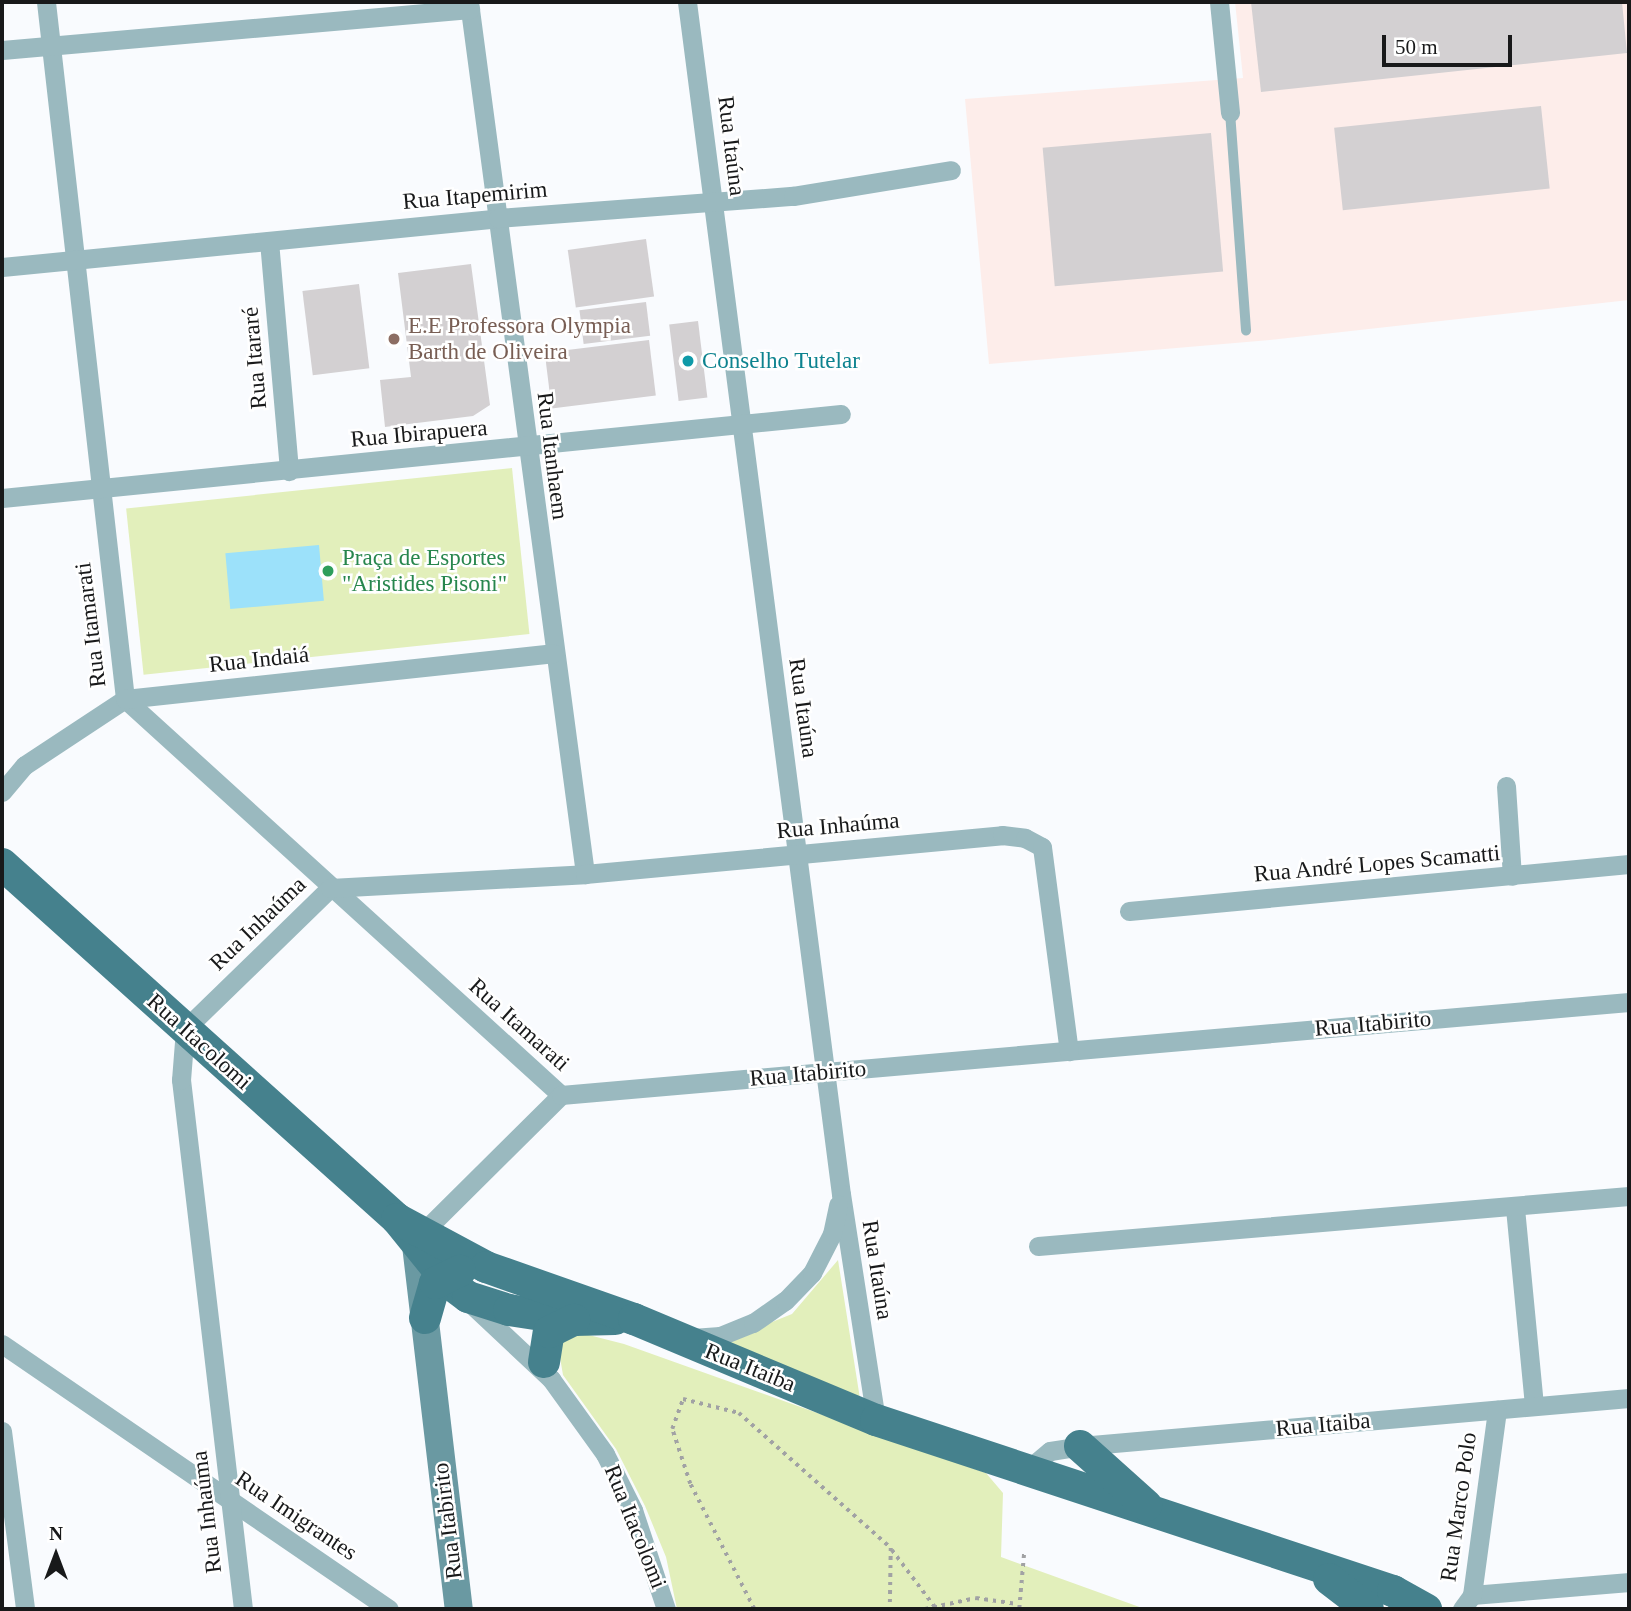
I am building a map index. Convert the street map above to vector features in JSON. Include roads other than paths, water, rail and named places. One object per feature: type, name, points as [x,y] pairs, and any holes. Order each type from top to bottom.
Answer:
[{"type":"main road","name":"Rua Itacolomi","points":[[2,864],[412,1233]]},
{"type":"main road","name":"Rua Itaiba","points":[[412,1233],[486,1267],[634,1319],[876,1420],[1300,1564],[1393,1591],[1426,1609]]},
{"type":"main road","name":"Rua Itaiba","points":[[412,1233],[445,1279],[468,1297],[531,1313],[574,1320],[634,1319]]},
{"type":"main road","points":[[425,1318],[429,1292],[445,1279],[486,1267]]},
{"type":"main road","points":[[519,1279],[531,1313]]},
{"type":"main road","points":[[548,1370],[549,1332],[574,1320]]},
{"type":"main road","points":[[1080,1446],[1161,1517]]},
{"type":"main road","name":"Rua Itaiba","points":[[1300,1564],[1339,1585],[1368,1609]]},
{"type":"street","name":"Rua Itamarati","points":[[46,2],[53,45],[74,260],[125,699],[561,1096]]},
{"type":"street","name":"Rua Itaúna","points":[[687,2],[841,1194],[876,1420]]},
{"type":"street","points":[[1219,2],[1230,112]]},
{"type":"street","points":[[2,50],[470,5]]},
{"type":"street","name":"Rua Itanhaem","points":[[470,5],[553,653],[585,874]]},
{"type":"street","name":"Rua Itapemirim","points":[[2,267],[498,218],[793,196],[951,170]]},
{"type":"street","name":"Rua Itararé","points":[[269,241],[289,471]]},
{"type":"street","name":"Rua Ibirapuera","points":[[2,498],[527,448],[841,414]]},
{"type":"street","name":"Rua Indaiá","points":[[2,792],[25,765],[125,699],[553,653]]},
{"type":"street","points":[[1506,786],[1512,876]]},
{"type":"street","name":"Rua Inhaúma","points":[[243,1609],[181,1080],[186,1029],[330,888],[585,874],[1002,835],[1025,838],[1042,847],[1069,1051]]},
{"type":"street","name":"Rua André Lopes Scamatti","points":[[1129,911],[1629,864]]},
{"type":"street","name":"Rua Itabirito","points":[[561,1096],[1629,1002]]},
{"type":"street","points":[[412,1233],[561,1096]]},
{"type":"street","points":[[680,1339],[731,1332],[753,1323],[785,1301],[812,1273],[832,1234],[841,1194]]},
{"type":"street","points":[[1038,1246],[1515,1208],[1629,1196]]},
{"type":"street","points":[[1515,1208],[1534,1406]]},
{"type":"street","name":"Rua Itabirito","points":[[412,1233],[425,1318],[458,1609]]},
{"type":"street","name":"Rua Itacolomi","points":[[445,1279],[548,1370],[605,1454],[633,1510],[666,1609]]},
{"type":"street","name":"Rua Itacolomi","points":[[531,1313],[548,1370]]},
{"type":"street","name":"Rua Imigrantes","points":[[2,1344],[389,1609]]},
{"type":"street","name":"Rua Itaiba","points":[[1026,1471],[1050,1451],[1080,1446],[1629,1398]]},
{"type":"street","name":"Rua Marco Polo","points":[[1467,1602],[1497,1410]]},
{"type":"street","points":[[2,1431],[25,1609]]},
{"type":"street","points":[[1467,1602],[1629,1582]]},
{"type":"lane","points":[[1230,112],[1246,330]]},
{"type":"water","points":[[319,545],[324,601],[230,609],[225,553]]},
{"type":"place","name":"E.E Professora Olympia Barth de Oliveira","points":[[394,339]]},
{"type":"place","name":"Conselho Tutelar","points":[[688,361]]},
{"type":"place","name":"Praça de Esportes \"Aristides Pisoni\"","points":[[328,571]]}]
